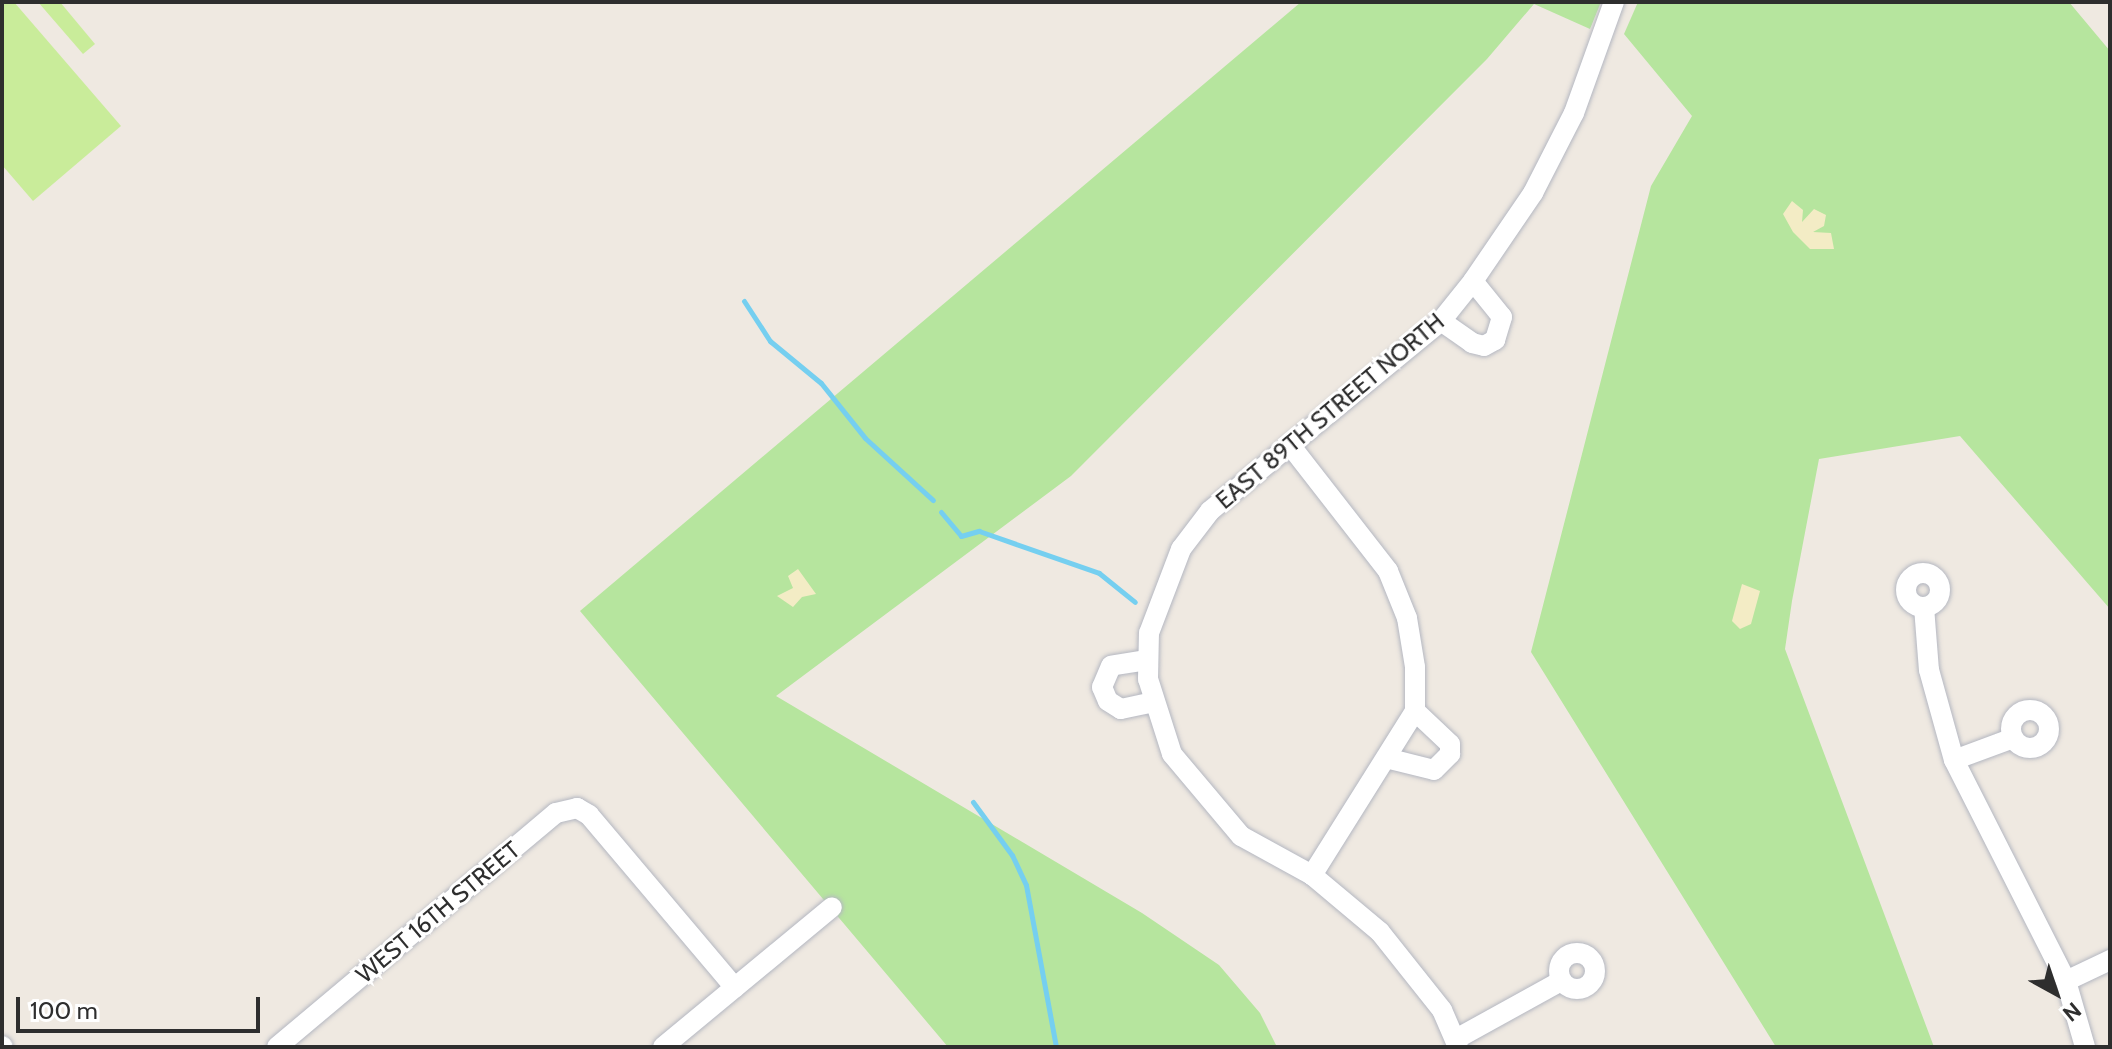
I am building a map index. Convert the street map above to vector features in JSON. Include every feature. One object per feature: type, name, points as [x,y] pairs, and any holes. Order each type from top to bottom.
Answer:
[{"type":"street","name":"EAST 89TH STREET NORTH","points":[[1457,1043],[1423,983],[1380,932],[1312,875],[1241,836],[1172,754],[1153,702],[1147,660],[1149,633],[1181,549],[1210,511],[1441,321],[1473,281],[1533,193],[1574,113],[1614,2]]},
{"type":"street","points":[[1441,321],[1472,343],[1484,346],[1495,340],[1502,317],[1473,281]]},
{"type":"street","points":[[1290,445],[1388,571],[1407,618],[1415,667],[1415,711],[1390,759],[1312,875]]},
{"type":"street","points":[[1924,607],[1929,670],[1954,760],[2066,981],[2085,1047]]},
{"type":"street","points":[[1147,660],[1111,666],[1102,687],[1108,701],[1121,709],[1153,702]]},
{"type":"street","points":[[1390,759],[1434,770],[1450,754],[1450,744],[1415,711]]},
{"type":"street","points":[[1954,760],[2013,738]]},
{"type":"street","name":"WEST 16TH STREET","points":[[277,1047],[556,813],[577,808],[589,815],[735,988]]},
{"type":"street","points":[[663,1047],[832,907]]},
{"type":"street","points":[[2066,981],[2110,960]]},
{"type":"street","points":[[1457,1043],[1561,981]]},
{"type":"green space","points":[[2,2],[14,2],[121,126],[33,201],[2,165]]},
{"type":"green space","points":[[38,2],[60,2],[95,44],[83,54]]},
{"type":"green space","points":[[1301,2],[1601,2],[1590,29],[1534,4],[1487,59],[1071,476],[776,696],[1142,913],[1219,965],[1260,1013],[1277,1047],[948,1047],[580,611]]},
{"type":"green space","points":[[1638,2],[2069,2],[2110,51],[2110,609],[1960,436],[1819,459],[1792,601],[1785,649],[1934,1047],[1776,1047],[1531,652],[1651,186],[1692,116],[1624,34]]},
{"type":"sand","points":[[1792,201],[1803,210],[1802,222],[1814,209],[1826,215],[1824,226],[1813,232],[1831,233],[1834,249],[1810,249],[1793,232],[1783,214]]},
{"type":"sand","points":[[798,569],[816,594],[802,597],[793,607],[777,596],[793,588],[788,576]]},
{"type":"sand","points":[[1742,584],[1760,591],[1751,624],[1740,629],[1732,621]]},
{"type":"waterway","points":[[744,301],[770,341],[821,383],[865,438],[933,500]]},
{"type":"waterway","points":[[941,512],[961,536],[979,531],[1099,573],[1135,602]]},
{"type":"waterway","points":[[973,802],[1012,855],[1026,885],[1056,1047]]}]
